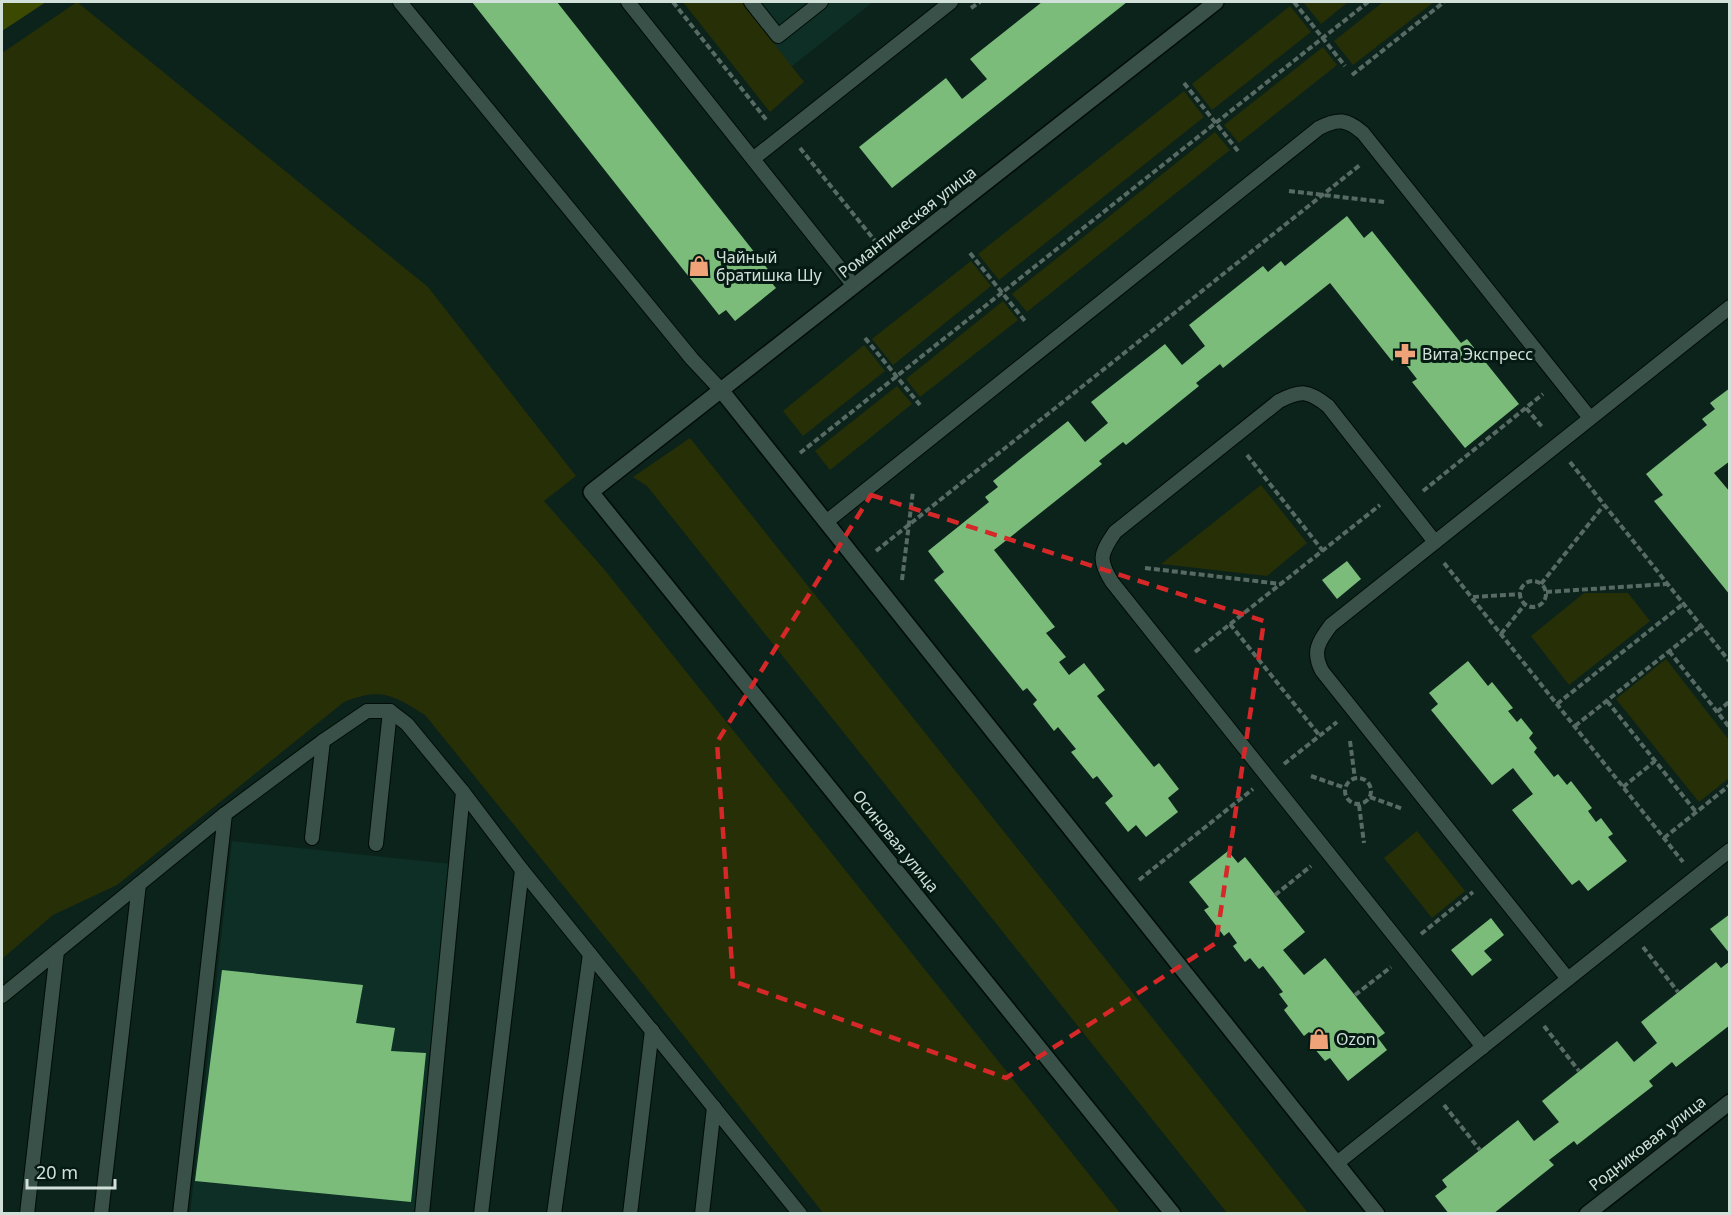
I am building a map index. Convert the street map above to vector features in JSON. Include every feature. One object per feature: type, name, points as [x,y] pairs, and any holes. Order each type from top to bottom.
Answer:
[{"type":"street","name":"Романтическая улица","points":[[591,492],[1216,2]]},
{"type":"street","points":[[721,390],[1377,1214]]},
{"type":"street","name":"Осиновая улица","points":[[591,492],[1173,1214]]},
{"type":"street","name":"Родниковая улица","points":[[1587,1214],[1730,1102]]},
{"type":"lane","points":[[400,2],[692,359],[721,390]]},
{"type":"lane","points":[[628,2],[854,286]]},
{"type":"lane","points":[[751,2],[778,36],[821,2]]},
{"type":"lane","points":[[753,159],[951,2]]},
{"type":"lane","points":[[825,522],[1319,128],[1336,119],[1351,122],[1377,151],[1590,418]]},
{"type":"lane","points":[[1568,979],[1319,665],[1316,659],[1317,642],[1331,625],[1730,307]]},
{"type":"lane","points":[[1433,544],[1406,504],[1328,406],[1314,395],[1296,392],[1279,401],[1115,532],[1103,549],[1102,566],[1178,666],[1483,1047]]},
{"type":"lane","points":[[2,996],[225,814],[323,741],[367,711],[390,711],[407,724],[463,792],[522,870],[800,1214]]},
{"type":"lane","points":[[376,844],[390,711]]},
{"type":"lane","points":[[312,838],[323,741]]},
{"type":"lane","points":[[422,1214],[463,792]]},
{"type":"lane","points":[[180,1214],[225,814]]},
{"type":"lane","points":[[1337,1163],[1730,850]]},
{"type":"lane","points":[[481,1214],[522,870]]},
{"type":"lane","points":[[101,1214],[139,884]]},
{"type":"lane","points":[[27,1214],[57,951]]},
{"type":"lane","points":[[554,1214],[590,954]]},
{"type":"lane","points":[[630,1214],[652,1030]]},
{"type":"lane","points":[[702,1214],[714,1107]]},
{"type":"path","points":[[673,2],[767,122],[776,115]]},
{"type":"path","points":[[962,16],[980,2]]},
{"type":"path","points":[[1294,2],[1345,66]]},
{"type":"path","points":[[783,468],[1368,2]]},
{"type":"path","points":[[1352,75],[1444,2]]},
{"type":"path","points":[[1184,83],[1238,151]]},
{"type":"path","points":[[798,146],[880,247]]},
{"type":"path","points":[[859,564],[1377,151]]},
{"type":"path","points":[[1289,191],[1384,202]]},
{"type":"path","points":[[970,254],[1024,321]]},
{"type":"path","points":[[866,338],[920,405]]},
{"type":"path","points":[[1406,504],[1560,381]]},
{"type":"path","points":[[1526,408],[1730,662]]},
{"type":"path","points":[[1233,438],[1323,551]]},
{"type":"path","points":[[902,580],[913,491]]},
{"type":"path","points":[[1178,666],[1396,492]]},
{"type":"path","points":[[1541,584],[1604,505]]},
{"type":"path","points":[[1433,544],[1472,598],[1695,877]]},
{"type":"path","points":[[1145,568],[1281,584]]},
{"type":"path","points":[[1532,581],[1541,584],[1546,592],[1542,604],[1535,606],[1526,603],[1521,594],[1525,583],[1532,581]]},
{"type":"path","points":[[1546,592],[1667,584]]},
{"type":"path","points":[[1472,598],[1521,594]]},
{"type":"path","points":[[1501,634],[1526,603]]},
{"type":"path","points":[[1557,704],[1683,604]]},
{"type":"path","points":[[1230,624],[1320,736]]},
{"type":"path","points":[[1575,726],[1701,626]]},
{"type":"path","points":[[1669,651],[1730,728]]},
{"type":"path","points":[[1607,701],[1696,813]]},
{"type":"path","points":[[1717,712],[1730,701]]},
{"type":"path","points":[[1122,894],[1353,710]]},
{"type":"path","points":[[1350,740],[1355,779]]},
{"type":"path","points":[[1623,787],[1654,761]]},
{"type":"path","points":[[1311,776],[1345,788]]},
{"type":"path","points":[[1355,779],[1365,780],[1371,787],[1370,797],[1359,805],[1351,802],[1346,796],[1345,788],[1355,779]]},
{"type":"path","points":[[1664,838],[1730,785]]},
{"type":"path","points":[[1370,797],[1406,810]]},
{"type":"path","points":[[1359,805],[1364,843]]},
{"type":"path","points":[[1275,895],[1328,853]]},
{"type":"path","points":[[1354,995],[1488,880]]},
{"type":"path","points":[[1629,930],[1678,992]]},
{"type":"path","points":[[1530,1009],[1580,1071]]},
{"type":"path","points":[[1430,1088],[1480,1150]]},
{"type":"highlighted area","points":[[871,495],[1264,621],[1216,943],[1006,1078],[733,981],[717,742]]},
{"type":"shaded area","points":[[77,2],[428,287],[576,476],[544,501],[603,568],[1120,1213],[823,1213],[642,983],[425,715],[404,702],[386,695],[368,695],[344,702],[117,885],[53,915],[2,959],[2,53]]},
{"type":"shaded area","points":[[683,2],[742,2],[804,82],[770,112]]},
{"type":"shaded area","points":[[716,2],[873,2],[777,78]]},
{"type":"shaded area","points":[[1303,2],[1348,2],[1321,24]]},
{"type":"shaded area","points":[[1383,2],[1434,2],[1353,65],[1334,41]]},
{"type":"shaded area","points":[[1290,6],[1311,32],[1212,110],[1192,84]]},
{"type":"shaded area","points":[[1323,47],[1337,65],[1239,143],[1224,125]]},
{"type":"shaded area","points":[[1184,91],[1204,117],[999,280],[978,254]]},
{"type":"shaded area","points":[[1215,132],[1230,150],[1027,312],[1012,294]]},
{"type":"shaded area","points":[[971,261],[991,286],[893,365],[872,339]]},
{"type":"shaded area","points":[[1003,301],[1018,320],[920,397],[906,379]]},
{"type":"shaded area","points":[[864,345],[885,371],[803,436],[783,411]]},
{"type":"shaded area","points":[[897,386],[912,404],[830,470],[815,451]]},
{"type":"shaded area","points":[[690,438],[1308,1213],[1227,1213],[647,486],[633,477]]},
{"type":"shaded area","points":[[1261,485],[1307,543],[1267,576],[1161,564]]},
{"type":"shaded area","points":[[1584,593],[1628,593],[1650,621],[1569,685],[1531,636]]},
{"type":"shaded area","points":[[1666,659],[1729,740],[1729,778],[1699,802],[1616,699]]},
{"type":"shaded area","points":[[1417,831],[1465,891],[1432,918],[1384,858]]},
{"type":"shaded area","points":[[232,841],[451,864],[415,1213],[190,1214]]},
{"type":"green space","points":[[2,2],[46,2],[2,31]]},
{"type":"building","points":[[472,2],[557,2],[770,272],[766,276],[776,288],[735,321],[726,310],[719,315]]},
{"type":"building","points":[[1042,2],[1127,2],[892,188],[859,147],[946,78],[962,99],[987,79],[970,59]]},
{"type":"building","points":[[1347,216],[1364,238],[1372,231],[1461,343],[1467,339],[1519,404],[1465,448],[1412,382],[1417,379],[1399,356],[1392,361],[1330,283],[1223,368],[1220,364],[1196,383],[1199,386],[1126,445],[1123,442],[1099,461],[1102,464],[994,550],[1055,627],[1046,633],[1066,657],[1059,662],[1069,675],[1084,663],[1105,690],[1097,696],[1154,767],[1159,763],[1179,789],[1168,798],[1178,812],[1146,837],[1136,825],[1128,832],[1105,803],[1113,796],[1097,776],[1093,779],[1071,752],[1076,749],[1058,727],[1054,731],[1033,704],[1037,700],[1027,688],[1023,691],[934,580],[944,572],[928,551],[989,502],[985,497],[998,487],[993,481],[1068,421],[1085,442],[1108,423],[1091,402],[1165,344],[1182,365],[1205,346],[1189,325],[1263,266],[1268,272],[1281,261],[1285,266]]},
{"type":"building","points":[[1730,388],[1730,461],[1714,473],[1730,492],[1730,595],[1654,501],[1663,495],[1646,474],[1707,425],[1702,419],[1715,409],[1710,403]]},
{"type":"building","points":[[1347,561],[1361,579],[1337,599],[1322,580]]},
{"type":"building","points":[[1468,661],[1488,686],[1492,682],[1513,708],[1508,711],[1517,722],[1521,718],[1533,733],[1529,738],[1537,748],[1534,752],[1554,777],[1558,774],[1567,785],[1571,781],[1592,808],[1588,811],[1596,822],[1601,818],[1613,834],[1608,837],[1627,861],[1588,891],[1579,880],[1572,885],[1512,810],[1533,794],[1513,768],[1492,785],[1431,710],[1438,704],[1429,693]]},
{"type":"building","points":[[1228,851],[1238,863],[1245,857],[1305,932],[1283,950],[1304,975],[1325,958],[1385,1033],[1378,1038],[1387,1050],[1348,1081],[1330,1058],[1325,1061],[1313,1047],[1318,1043],[1309,1032],[1304,1036],[1284,1010],[1288,1006],[1279,994],[1283,992],[1263,966],[1259,969],[1250,958],[1245,962],[1233,946],[1237,943],[1229,932],[1224,936],[1204,910],[1209,907],[1189,882]]},
{"type":"building","points":[[1730,914],[1730,954],[1710,929]]},
{"type":"building","points":[[1491,918],[1504,935],[1484,951],[1492,960],[1472,976],[1451,950]]},
{"type":"building","points":[[1730,961],[1730,1025],[1676,1067],[1672,1062],[1649,1081],[1653,1086],[1577,1145],[1574,1141],[1549,1160],[1554,1165],[1493,1214],[1449,1214],[1435,1196],[1447,1187],[1442,1180],[1518,1120],[1534,1141],[1559,1122],[1542,1101],[1617,1041],[1634,1062],[1657,1043],[1641,1022],[1716,962],[1721,968]]},
{"type":"building","points":[[222,970],[363,985],[356,1023],[395,1028],[391,1051],[426,1053],[411,1202],[195,1181]]},
{"type":"place","name":"Чайный братишка Шу","points":[[699,266]]},
{"type":"place","name":"Вита Экспресс","points":[[1405,354]]},
{"type":"place","name":"Ozon","points":[[1319,1039]]}]
